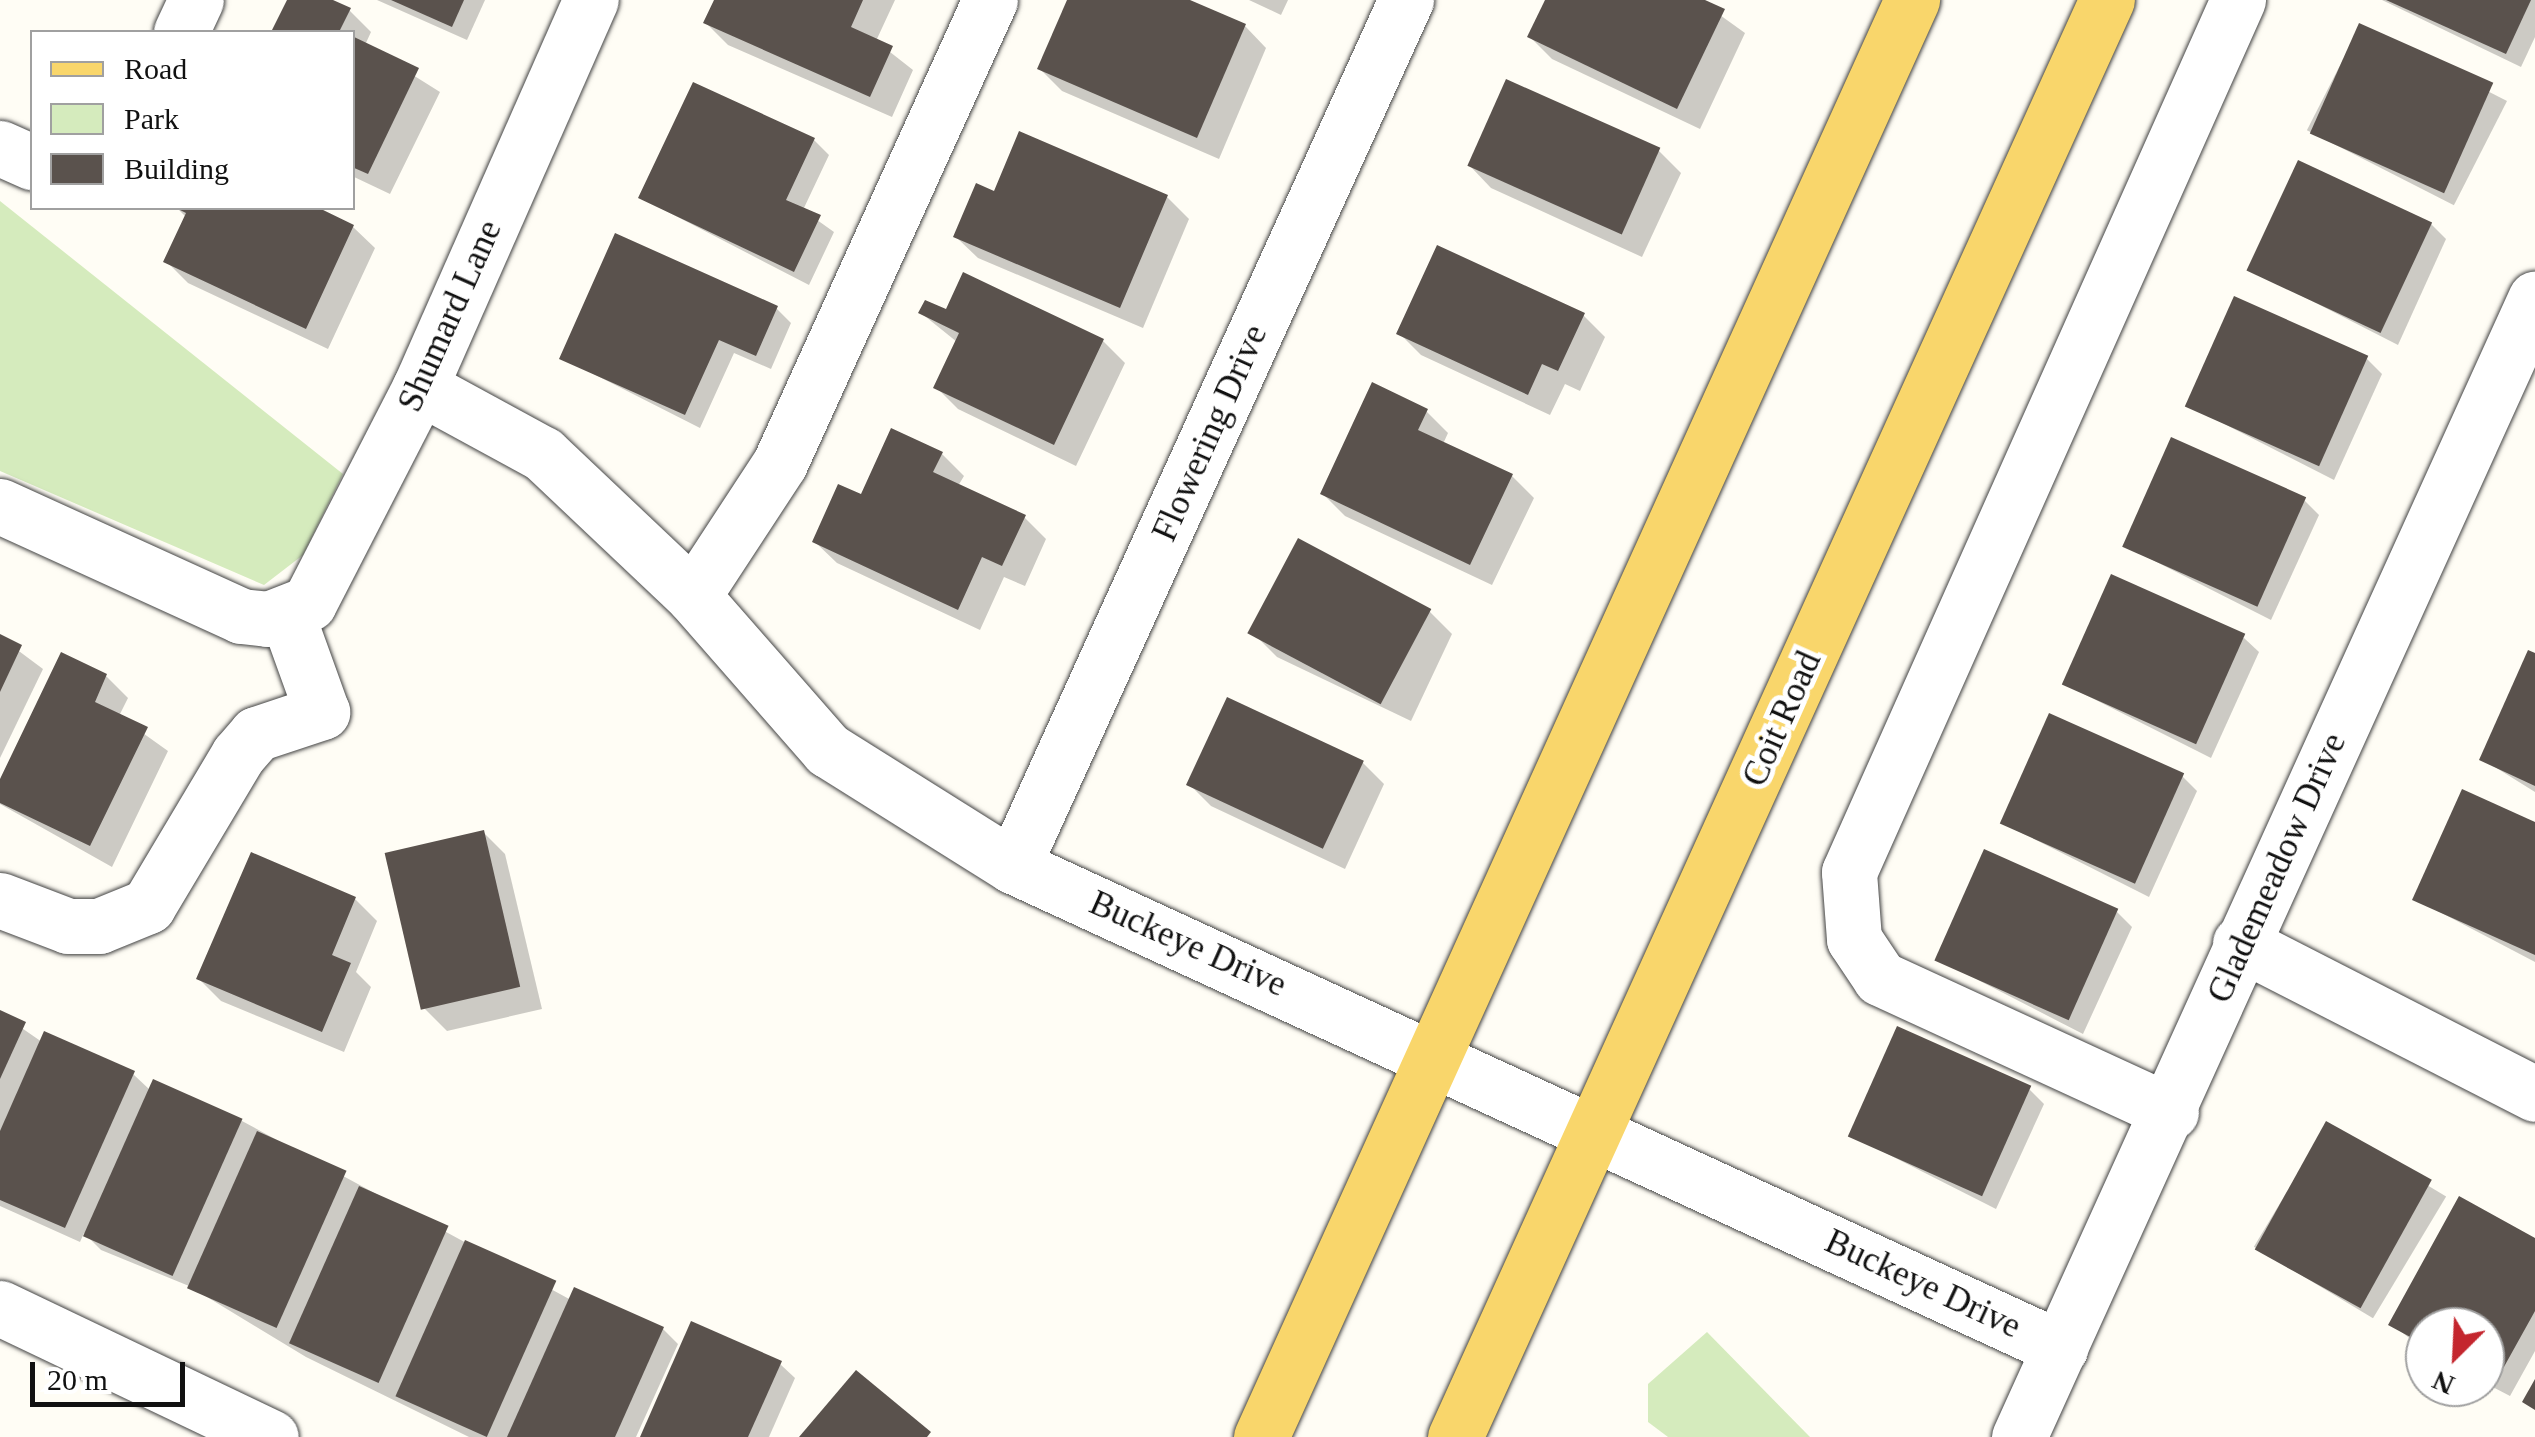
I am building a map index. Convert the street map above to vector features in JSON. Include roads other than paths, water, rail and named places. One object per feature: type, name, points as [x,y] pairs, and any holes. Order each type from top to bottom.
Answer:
[{"type":"main road","points":[[1261,1437],[1431,1053],[1912,0]]},
{"type":"main road","name":"Coit Road","points":[[1455,1437],[2107,0]]},
{"type":"street","points":[[182,30],[196,0]]},
{"type":"street","name":"Shumard Lane","points":[[286,615],[324,587],[420,387],[591,0]]},
{"type":"street","points":[[693,596],[780,463],[990,0]]},
{"type":"street","name":"Flowering Drive","points":[[1014,866],[1406,0]]},
{"type":"street","points":[[2171,1112],[1880,978],[1854,939],[1849,872],[2238,0]]},
{"type":"street","points":[[0,148],[30,161]]},
{"type":"street","name":"Glademeadow Drive","points":[[2019,1437],[2171,1112],[2240,943],[2535,299]]},
{"type":"street","name":"Buckeye Drive","points":[[420,387],[543,454],[693,596],[828,750],[1014,866],[1431,1053],[2060,1348]]},
{"type":"street","points":[[0,506],[241,616],[286,615],[322,712],[256,734],[168,881],[130,918],[68,926],[0,900]]},
{"type":"street","points":[[2240,943],[2535,1094]]},
{"type":"street","points":[[0,1308],[271,1437]]}]
